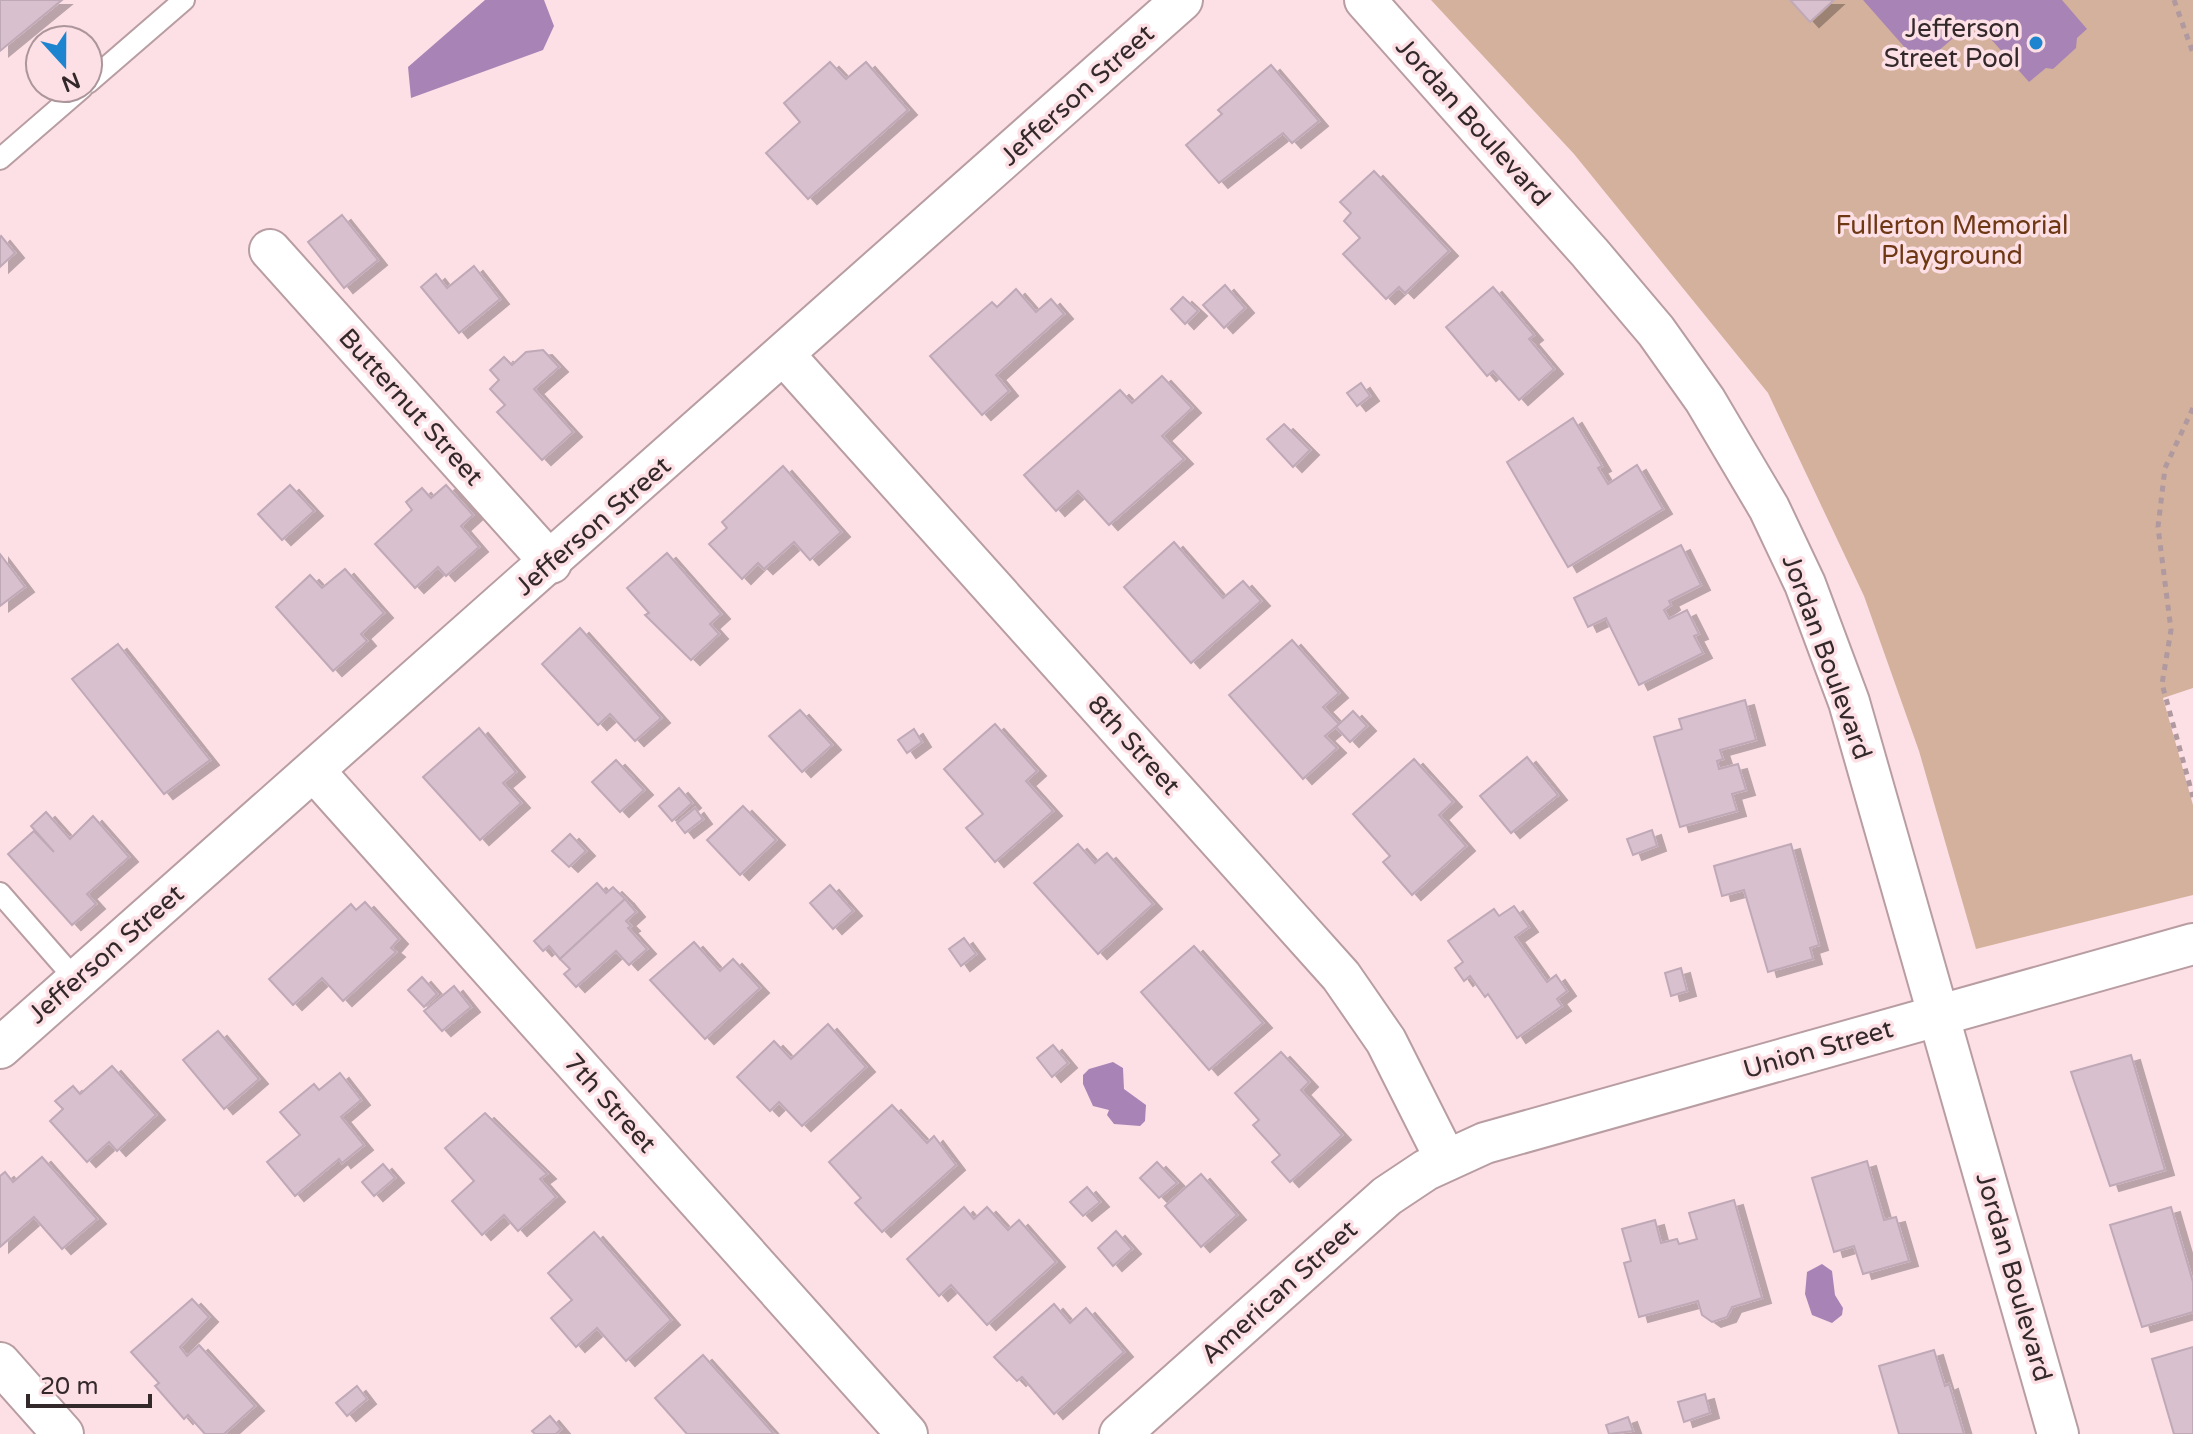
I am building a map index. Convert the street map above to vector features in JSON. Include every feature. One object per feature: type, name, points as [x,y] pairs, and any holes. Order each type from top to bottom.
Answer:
[{"type":"street","name":"Jefferson Street","points":[[0,1048],[785,356],[1182,0]]},
{"type":"street","name":"Jordan Boulevard","points":[[1365,0],[1656,331],[1705,400],[1769,508],[1805,584],[1849,702],[2058,1434]]},
{"type":"street","name":"Butternut Street","points":[[270,250],[551,563]]},
{"type":"street","name":"8th Street","points":[[785,356],[1341,976],[1386,1041],[1446,1160]]},
{"type":"street","name":"7th Street","points":[[314,771],[907,1434]]},
{"type":"street","name":"Union Street","points":[[1446,1160],[1485,1143],[2193,944]]},
{"type":"street","name":"American Street","points":[[1120,1434],[1387,1196],[1446,1160]]},
{"type":"street","points":[[0,1363],[63,1434]]},
{"type":"lane","points":[[104,69],[184,0]]},
{"type":"lane","points":[[0,159],[64,104]]},
{"type":"lane","points":[[0,893],[76,980]]},
{"type":"path","points":[[2174,0],[2193,53]]},
{"type":"path","points":[[2193,408],[2165,468],[2158,527],[2171,630],[2162,684],[2193,797]]},
{"type":"green space","name":"Fullerton Memorial Playground","points":[[1431,0],[2193,0],[2193,688],[2163,698],[2193,805],[2193,895],[1976,949],[1919,751],[1864,596],[1768,393],[1574,154]]},
{"type":"shaded area","points":[[485,0],[544,0],[554,26],[543,50],[411,98],[408,67]]},
{"type":"shaded area","name":"Jefferson Street Pool","points":[[1863,0],[2062,0],[2087,29],[2077,38],[2076,48],[2053,69],[2046,68],[2029,82],[1974,20],[1921,66]]},
{"type":"shaded area","points":[[1113,1062],[1123,1068],[1124,1089],[1146,1105],[1145,1121],[1140,1126],[1114,1124],[1107,1115],[1109,1110],[1093,1106],[1083,1084],[1083,1075],[1089,1069]]},
{"type":"shaded area","points":[[1822,1264],[1832,1271],[1835,1295],[1843,1308],[1842,1315],[1832,1323],[1812,1315],[1805,1294],[1807,1272]]},
{"type":"building","points":[[0,0],[62,0],[33,24],[24,24],[24,31],[0,51]]},
{"type":"building","points":[[1790,0],[1834,0],[1810,22]]},
{"type":"building","points":[[830,62],[846,79],[866,62],[908,110],[808,199],[766,153],[800,122],[784,103]]},
{"type":"building","points":[[1271,65],[1319,121],[1292,143],[1283,133],[1219,183],[1186,145],[1222,114],[1218,110]]},
{"type":"building","points":[[1374,171],[1449,251],[1405,293],[1399,287],[1386,299],[1343,254],[1360,238],[1344,221],[1351,213],[1340,202]]},
{"type":"building","points":[[342,215],[378,260],[344,288],[308,242]]},
{"type":"building","points":[[0,237],[15,253],[0,267]]},
{"type":"building","points":[[474,266],[500,299],[459,333],[421,287],[436,274],[447,288]]},
{"type":"building","points":[[1225,285],[1245,308],[1224,328],[1203,305]]},
{"type":"building","points":[[1493,287],[1534,335],[1529,339],[1554,369],[1519,400],[1493,371],[1487,376],[1446,327]]},
{"type":"building","points":[[1016,289],[1036,312],[1051,299],[1064,314],[996,375],[1009,391],[982,415],[930,356],[992,302],[997,307]]},
{"type":"building","points":[[1183,297],[1198,311],[1185,324],[1171,309]]},
{"type":"building","points":[[543,350],[559,367],[534,389],[573,432],[542,460],[497,412],[505,405],[490,389],[499,380],[490,370],[504,357],[512,365],[526,352]]},
{"type":"building","points":[[1162,376],[1192,408],[1162,436],[1184,459],[1109,525],[1078,491],[1056,511],[1024,475],[1120,390],[1132,403]]},
{"type":"building","points":[[1361,383],[1370,396],[1357,406],[1347,393]]},
{"type":"building","points":[[1573,418],[1602,466],[1598,468],[1608,484],[1637,465],[1663,509],[1568,567],[1507,462]]},
{"type":"building","points":[[1284,424],[1310,450],[1293,467],[1267,439]]},
{"type":"building","points":[[783,466],[841,532],[810,560],[794,542],[764,569],[758,563],[742,579],[709,544],[727,528],[722,522]]},
{"type":"building","points":[[290,485],[314,511],[282,540],[258,514]]},
{"type":"building","points":[[446,485],[473,515],[461,526],[479,547],[446,576],[438,567],[415,588],[375,544],[412,510],[406,502],[422,488],[431,498]]},
{"type":"building","points":[[1174,542],[1223,598],[1243,581],[1261,601],[1191,663],[1124,587]]},
{"type":"building","points":[[1681,545],[1701,585],[1669,601],[1671,605],[1664,610],[1669,619],[1687,610],[1699,634],[1694,636],[1703,653],[1639,685],[1606,618],[1588,627],[1574,598]]},
{"type":"building","points":[[667,553],[721,614],[710,624],[719,634],[691,660],[645,615],[649,613],[627,588]]},
{"type":"building","points":[[0,554],[25,587],[0,606]]},
{"type":"building","points":[[345,569],[384,613],[361,634],[367,641],[333,671],[276,607],[310,575],[322,588]]},
{"type":"building","points":[[580,628],[661,718],[635,741],[610,714],[598,725],[542,664]]},
{"type":"building","points":[[1292,640],[1339,693],[1323,707],[1339,724],[1325,736],[1337,748],[1303,779],[1229,695]]},
{"type":"building","points":[[118,644],[210,760],[164,794],[72,679]]},
{"type":"building","points":[[1745,700],[1756,740],[1720,750],[1723,759],[1717,761],[1719,769],[1738,764],[1746,790],[1732,794],[1737,811],[1680,827],[1654,737],[1682,729],[1679,719]]},
{"type":"building","points":[[800,710],[832,745],[802,772],[769,736]]},
{"type":"building","points":[[1353,711],[1367,726],[1350,742],[1336,727]]},
{"type":"building","points":[[995,724],[1037,771],[1026,781],[1053,811],[995,862],[966,828],[983,814],[944,769]]},
{"type":"building","points":[[479,728],[516,772],[503,783],[521,803],[480,840],[423,777]]},
{"type":"building","points":[[914,729],[922,742],[907,753],[898,740]]},
{"type":"building","points":[[1527,757],[1558,795],[1511,833],[1480,796]]},
{"type":"building","points":[[1414,759],[1453,802],[1439,815],[1466,846],[1412,895],[1383,862],[1390,856],[1353,814]]},
{"type":"building","points":[[616,760],[644,790],[620,812],[592,782]]},
{"type":"building","points":[[679,788],[692,803],[672,821],[659,806]]},
{"type":"building","points":[[743,806],[776,840],[740,875],[707,840]]},
{"type":"building","points":[[695,808],[703,819],[685,833],[677,823]]},
{"type":"building","points":[[46,812],[70,839],[93,816],[129,857],[87,894],[96,904],[72,925],[8,854],[34,831],[54,852],[31,826]]},
{"type":"building","points":[[1652,830],[1657,846],[1633,855],[1627,839]]},
{"type":"building","points":[[570,834],[586,851],[569,867],[552,851]]},
{"type":"building","points":[[1078,844],[1095,863],[1107,853],[1153,904],[1098,954],[1034,883]]},
{"type":"building","points":[[1791,844],[1819,945],[1810,948],[1813,959],[1768,972],[1744,890],[1722,896],[1714,866]]},
{"type":"building","points":[[597,883],[606,893],[613,887],[625,899],[560,959],[549,946],[543,951],[534,941]]},
{"type":"building","points":[[830,885],[853,911],[833,929],[810,903]]},
{"type":"building","points":[[625,899],[636,912],[626,921],[631,926],[628,928],[647,949],[629,965],[616,951],[576,987],[564,974],[570,969],[560,959]]},
{"type":"building","points":[[365,902],[399,939],[391,948],[396,952],[343,1001],[322,978],[293,1005],[269,979],[351,904],[356,910]]},
{"type":"building","points":[[1514,906],[1529,927],[1515,937],[1547,982],[1556,975],[1567,991],[1557,999],[1562,1006],[1517,1038],[1488,994],[1485,997],[1470,976],[1464,981],[1455,968],[1463,962],[1448,941],[1494,909],[1499,916]]},
{"type":"building","points":[[964,938],[976,954],[961,966],[949,949]]},
{"type":"building","points":[[694,942],[720,971],[733,959],[760,988],[705,1039],[650,980]]},
{"type":"building","points":[[1194,946],[1263,1023],[1209,1070],[1141,992]]},
{"type":"building","points":[[1681,968],[1687,991],[1671,996],[1665,973]]},
{"type":"building","points":[[422,977],[437,994],[424,1007],[408,990]]},
{"type":"building","points":[[454,986],[471,1007],[442,1031],[424,1011]]},
{"type":"building","points":[[828,1024],[866,1067],[802,1126],[779,1102],[770,1111],[737,1077],[774,1041],[791,1059]]},
{"type":"building","points":[[218,1031],[259,1079],[224,1109],[183,1060]]},
{"type":"building","points":[[1053,1045],[1068,1063],[1052,1077],[1037,1058]]},
{"type":"building","points":[[1281,1052],[1309,1082],[1301,1090],[1342,1135],[1290,1182],[1272,1162],[1280,1155],[1253,1125],[1259,1120],[1235,1093]]},
{"type":"building","points":[[2131,1055],[2165,1170],[2110,1186],[2071,1072]]},
{"type":"building","points":[[112,1066],[156,1115],[117,1151],[109,1142],[87,1162],[50,1121],[63,1109],[55,1101],[73,1086],[80,1094]]},
{"type":"building","points":[[340,1073],[361,1100],[341,1117],[364,1145],[342,1163],[339,1159],[295,1196],[267,1162],[300,1135],[280,1112],[314,1084],[319,1090]]},
{"type":"building","points":[[892,1105],[927,1143],[934,1136],[956,1165],[882,1232],[855,1203],[861,1198],[829,1162]]},
{"type":"building","points":[[485,1113],[547,1174],[540,1179],[556,1197],[518,1231],[504,1215],[482,1235],[452,1201],[474,1181],[445,1148]]},
{"type":"building","points":[[42,1157],[97,1219],[62,1249],[34,1217],[0,1247],[0,1176],[5,1172],[13,1182]]},
{"type":"building","points":[[1867,1161],[1884,1220],[1896,1217],[1909,1261],[1863,1274],[1854,1246],[1834,1252],[1812,1178]]},
{"type":"building","points":[[1157,1162],[1177,1183],[1159,1198],[1140,1178]]},
{"type":"building","points":[[383,1164],[395,1178],[374,1196],[362,1182]]},
{"type":"building","points":[[1201,1174],[1237,1215],[1201,1247],[1165,1206]]},
{"type":"building","points":[[1087,1187],[1100,1202],[1083,1216],[1070,1202]]},
{"type":"building","points":[[1734,1200],[1762,1298],[1732,1307],[1727,1317],[1712,1322],[1702,1315],[1698,1301],[1639,1317],[1624,1263],[1631,1261],[1622,1229],[1655,1220],[1661,1243],[1677,1239],[1679,1244],[1697,1239],[1689,1213]]},
{"type":"building","points":[[964,1207],[974,1219],[987,1207],[1008,1230],[1019,1220],[1056,1262],[987,1325],[951,1285],[939,1296],[907,1259]]},
{"type":"building","points":[[2171,1207],[2193,1282],[2193,1312],[2142,1327],[2110,1225]]},
{"type":"building","points":[[1116,1231],[1132,1249],[1113,1266],[1098,1248]]},
{"type":"building","points":[[594,1232],[671,1320],[626,1361],[597,1328],[576,1347],[551,1318],[572,1300],[548,1273]]},
{"type":"building","points":[[192,1299],[209,1317],[180,1347],[187,1356],[199,1345],[255,1406],[224,1434],[205,1434],[188,1415],[184,1419],[155,1386],[159,1383],[131,1352]]},
{"type":"building","points":[[1054,1304],[1070,1323],[1086,1308],[1124,1352],[1054,1414],[1022,1377],[1017,1381],[994,1357]]},
{"type":"building","points":[[2193,1347],[2193,1434],[2174,1434],[2152,1359]]},
{"type":"building","points":[[1934,1350],[1945,1386],[1949,1384],[1964,1434],[1899,1434],[1879,1366]]},
{"type":"building","points":[[703,1355],[774,1434],[687,1434],[655,1398]]},
{"type":"building","points":[[357,1386],[367,1399],[347,1416],[336,1403]]},
{"type":"building","points":[[1705,1394],[1710,1413],[1684,1422],[1678,1402]]},
{"type":"building","points":[[550,1416],[561,1429],[556,1434],[535,1434],[532,1431]]},
{"type":"building","points":[[1628,1417],[1633,1431],[1609,1434],[1606,1425]]},
{"type":"place","name":"Jefferson Street Pool","points":[[2036,43]]}]
